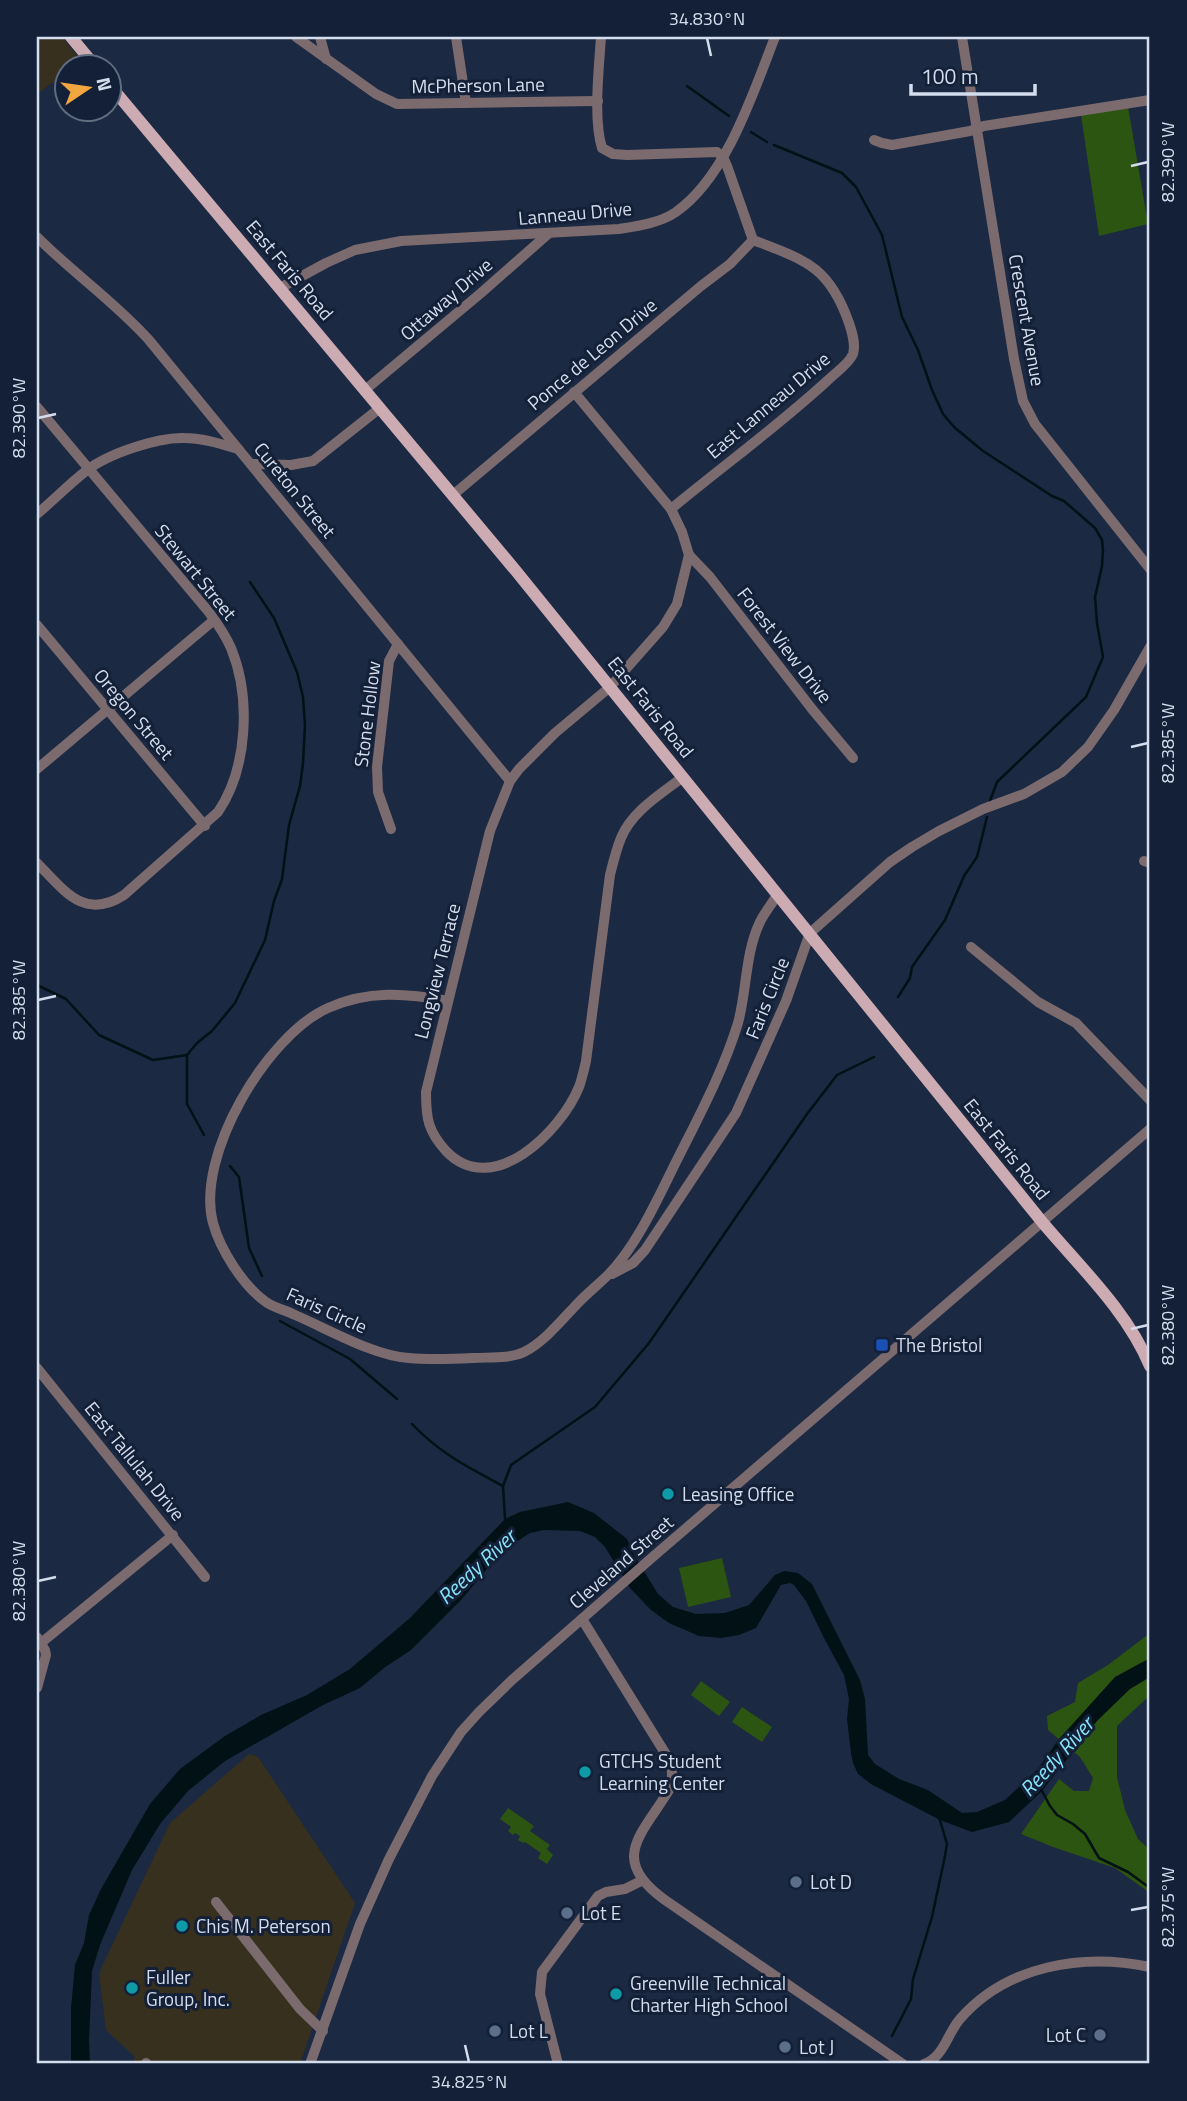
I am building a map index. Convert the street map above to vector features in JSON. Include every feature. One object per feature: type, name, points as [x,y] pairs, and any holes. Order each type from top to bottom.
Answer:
[{"type":"main road","points":[[71,37],[83,52]]},
{"type":"main road","name":"East Faris Road","points":[[122,100],[453,495],[1042,1223],[1103,1291],[1134,1335],[1150,1366]]},
{"type":"street","name":"McPherson Lane","points":[[296,37],[390,102],[406,105],[598,101]]},
{"type":"street","points":[[320,37],[326,59]]},
{"type":"street","points":[[456,37],[466,103]]},
{"type":"street","points":[[601,37],[598,101],[602,148],[606,152],[626,155],[717,152],[723,157],[753,240]]},
{"type":"street","name":"Lanneau Drive","points":[[280,288],[326,263],[369,246],[401,241],[620,229],[668,217],[701,190],[723,157],[754,91],[775,37]]},
{"type":"street","name":"Crescent Avenue","points":[[962,37],[1018,383],[1029,415],[1048,443],[1150,569]]},
{"type":"street","points":[[874,140],[892,145],[1150,100]]},
{"type":"street","name":"Ottaway Drive","points":[[365,390],[548,233]]},
{"type":"street","name":"Ponce de Leon Drive","points":[[453,495],[730,264],[753,240]]},
{"type":"street","name":"East Lanneau Drive","points":[[671,509],[818,389],[854,351],[845,314],[835,292],[821,274],[805,260],[753,240]]},
{"type":"street","name":"Cureton Street","points":[[39,244],[116,306],[134,324],[510,781]]},
{"type":"street","points":[[574,392],[671,509],[689,555]]},
{"type":"street","name":"Stewart Street","points":[[37,407],[224,634],[237,667],[242,693],[243,733],[238,770],[228,798],[218,812],[124,895],[106,904],[86,904],[74,899],[37,863]]},
{"type":"street","points":[[251,464],[291,465],[313,461],[380,408]]},
{"type":"street","points":[[37,514],[89,469],[111,457],[151,443],[175,438],[205,441],[239,449]]},
{"type":"street","name":"Longview Terrace","points":[[683,777],[641,810],[629,823],[617,848],[610,875],[586,1061],[579,1088],[555,1125],[534,1146],[507,1164],[486,1167],[464,1163],[451,1156],[429,1127],[426,1092],[490,831],[510,781],[538,749],[610,687],[663,627],[674,611],[681,593],[689,555]]},
{"type":"street","name":"Forest View Drive","points":[[689,555],[710,577],[853,758]]},
{"type":"street","points":[[37,769],[214,620]]},
{"type":"street","name":"Oregon Street","points":[[37,625],[205,825]]},
{"type":"street","name":"Stone Hollow","points":[[391,829],[378,792],[377,767],[389,661],[398,644]]},
{"type":"street","points":[[810,933],[890,862],[939,831],[984,809],[1024,794],[1062,772],[1088,747],[1108,720],[1150,647]]},
{"type":"street","name":"Faris Circle","points":[[448,1001],[400,993],[355,999],[323,1010],[306,1022],[281,1044],[265,1063],[238,1106],[221,1143],[212,1177],[209,1206],[222,1248],[244,1280],[265,1301],[367,1347],[407,1359],[500,1357],[522,1353],[542,1339],[621,1261],[656,1202],[713,1088],[733,1040],[743,1003],[754,938],[760,921],[777,895]]},
{"type":"street","name":"Faris Circle","points":[[608,1275],[633,1263],[645,1250],[736,1113],[786,1001],[810,933]]},
{"type":"street","points":[[971,947],[1038,1002],[1076,1023],[1150,1100]]},
{"type":"street","name":"Cleveland Street","points":[[310,2064],[373,1891],[448,1750],[479,1712],[655,1555],[1150,1129]]},
{"type":"street","name":"East Tallulah Drive","points":[[37,1368],[205,1577]]},
{"type":"street","points":[[37,1688],[46,1655],[39,1640],[173,1535]]},
{"type":"street","points":[[582,1619],[672,1768],[669,1790],[635,1845],[635,1864],[641,1881],[903,2064]]},
{"type":"street","points":[[558,2064],[540,1994],[542,1972],[598,1896],[625,1889],[641,1881]]},
{"type":"street","points":[[216,1902],[300,2009],[323,2031]]},
{"type":"street","points":[[924,2064],[938,2057],[957,2022],[980,1999],[1019,1976],[1074,1963],[1114,1962],[1150,1967]]},
{"type":"shaded area","points":[[37,37],[62,37],[74,52],[52,52],[52,83],[37,94]]},
{"type":"shaded area","points":[[249,1754],[258,1757],[355,1903],[300,2064],[131,2064],[135,2057],[106,2030],[99,1973],[170,1823]]},
{"type":"green space","points":[[1128,107],[1148,224],[1099,236],[1081,115]]},
{"type":"green space","points":[[722,1558],[731,1597],[688,1607],[679,1568]]},
{"type":"green space","points":[[1150,1633],[1150,1695],[1117,1726],[1117,1777],[1125,1810],[1138,1839],[1150,1850],[1150,1893],[1115,1868],[1021,1834],[1059,1779],[1074,1791],[1089,1791],[1093,1778],[1080,1757],[1048,1730],[1047,1716],[1075,1702],[1078,1683],[1108,1665]]},
{"type":"green space","points":[[701,1681],[730,1702],[719,1716],[691,1695]]},
{"type":"green space","points":[[742,1707],[772,1727],[762,1742],[732,1722]]},
{"type":"green space","points":[[508,1808],[534,1826],[530,1831],[550,1845],[547,1849],[553,1855],[547,1864],[538,1858],[541,1853],[518,1840],[520,1836],[508,1831],[511,1827],[500,1819]]},
{"type":"water","name":"Reedy River","points":[[568,1502],[594,1513],[627,1539],[658,1594],[673,1607],[696,1614],[725,1613],[749,1605],[775,1575],[784,1571],[798,1573],[812,1584],[860,1680],[865,1699],[868,1755],[875,1764],[899,1779],[928,1790],[962,1813],[977,1812],[1005,1800],[1038,1769],[1059,1739],[1115,1677],[1150,1658],[1150,1677],[1130,1689],[1097,1721],[1042,1791],[1009,1822],[972,1832],[940,1820],[871,1784],[858,1774],[851,1753],[847,1719],[849,1699],[844,1675],[806,1601],[794,1585],[781,1585],[756,1628],[721,1638],[699,1636],[669,1623],[651,1610],[630,1588],[605,1547],[595,1537],[580,1531],[544,1530],[530,1533],[497,1557],[462,1599],[411,1650],[360,1688],[323,1705],[225,1761],[188,1791],[160,1824],[132,1870],[100,1945],[92,1971],[90,2064],[71,2064],[71,2008],[75,1965],[84,1943],[89,1915],[150,1804],[180,1769],[225,1736],[261,1715],[307,1695],[350,1669],[410,1618],[505,1519],[520,1512]]},
{"type":"waterway","points":[[687,86],[729,116]]},
{"type":"waterway","points":[[751,132],[767,142]]},
{"type":"waterway","points":[[774,145],[842,173],[856,187],[882,235],[902,317],[943,414],[983,451],[1064,501],[1095,528],[1102,540],[1102,566],[1095,597],[1103,657],[1086,697],[997,782],[990,801]]},
{"type":"waterway","points":[[204,1135],[187,1104],[187,1055],[235,1003],[265,940],[282,879],[289,825],[300,786],[303,763],[305,725],[303,697],[297,672],[274,618],[250,582]]},
{"type":"waterway","points":[[898,997],[910,978],[912,967],[945,920],[964,876],[977,857],[987,817]]},
{"type":"waterway","points":[[37,985],[66,999],[99,1035],[153,1060],[187,1055]]},
{"type":"waterway","name":"Reedy River","points":[[505,1519],[503,1486],[511,1465],[595,1407],[649,1343],[807,1114],[837,1075],[874,1057]]},
{"type":"waterway","points":[[230,1166],[239,1177],[249,1248],[262,1276]]},
{"type":"waterway","points":[[280,1321],[350,1359],[397,1399]]},
{"type":"waterway","points":[[412,1424],[444,1452],[503,1486]]},
{"type":"waterway","name":"Reedy River","points":[[1042,1791],[1057,1815],[1085,1834],[1099,1858],[1128,1872],[1150,1888]]},
{"type":"waterway","points":[[892,2036],[911,1999],[913,1979],[932,1917],[947,1844],[939,1817]]},
{"type":"place","name":"The Bristol","points":[[882,1345]]},
{"type":"place","name":"Leasing Office","points":[[668,1494]]},
{"type":"place","name":"GTCHS Student Learning Center","points":[[585,1772]]},
{"type":"place","name":"Lot D","points":[[796,1882]]},
{"type":"place","name":"Lot E","points":[[567,1913]]},
{"type":"place","name":"Chis M. Peterson","points":[[182,1926]]},
{"type":"place","name":"Fuller Group, Inc.","points":[[132,1988]]},
{"type":"place","name":"Greenville Technical Charter High School","points":[[616,1994]]},
{"type":"place","name":"Lot L","points":[[495,2031]]},
{"type":"place","name":"Lot C","points":[[1100,2035]]},
{"type":"place","name":"Lot J","points":[[785,2047]]}]
